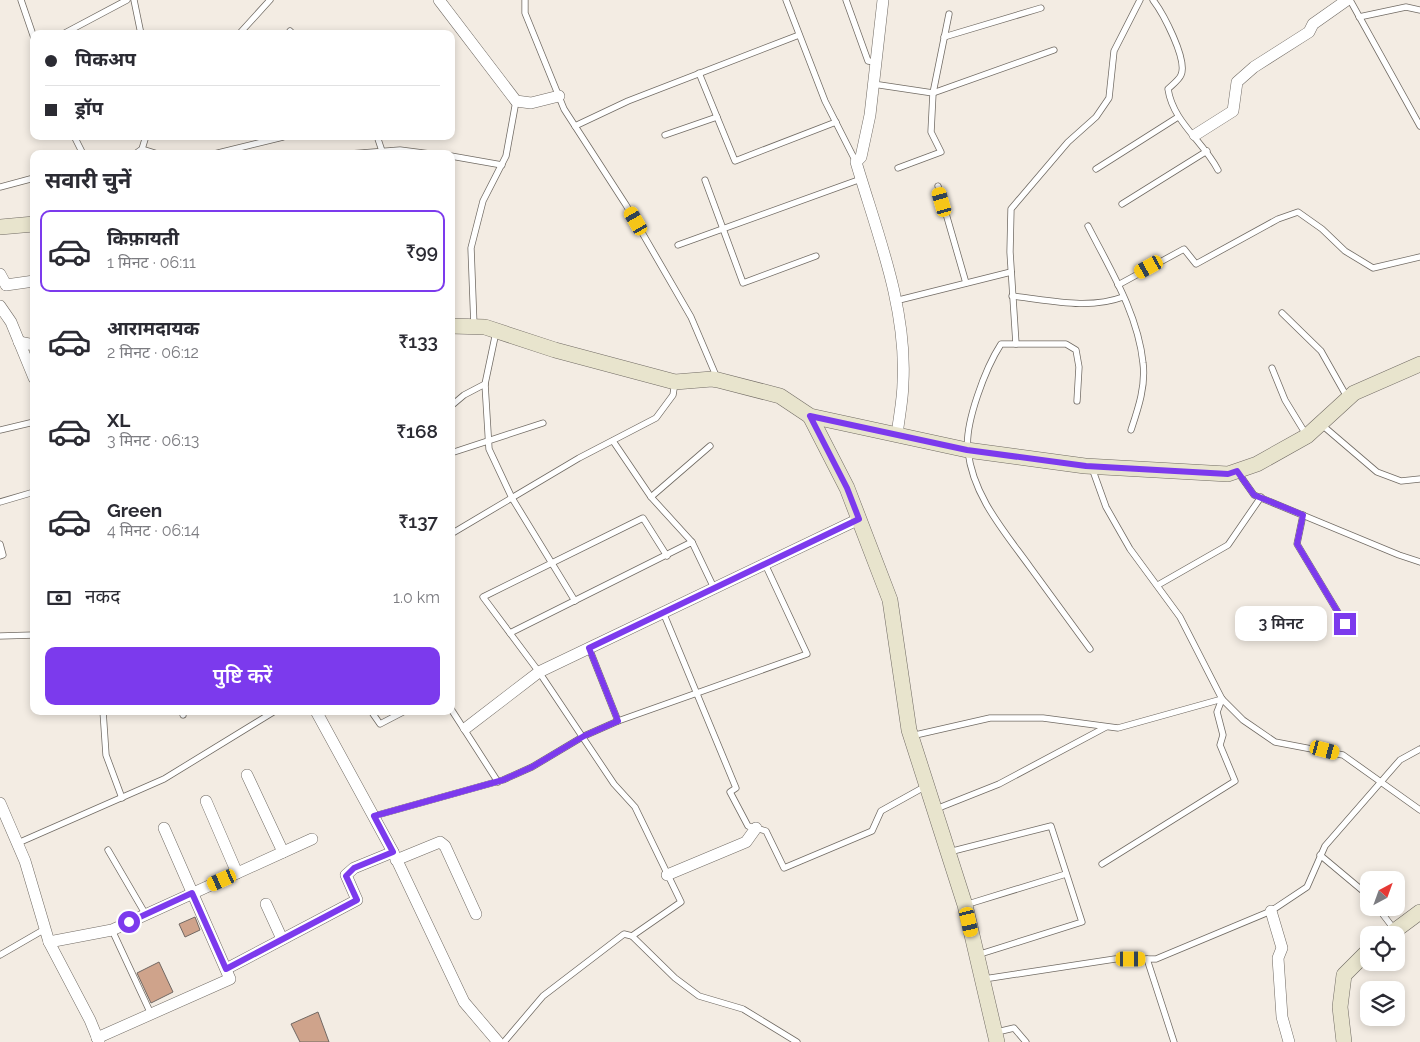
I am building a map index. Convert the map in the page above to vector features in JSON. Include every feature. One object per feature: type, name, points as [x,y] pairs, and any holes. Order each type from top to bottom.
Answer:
[{"type":"street","points":[[439,0],[516,101],[531,103],[559,96]]},
{"type":"street","points":[[883,0],[870,115],[861,157],[856,162],[890,273],[901,335],[904,381],[898,435]]},
{"type":"street","points":[[1195,135],[1233,111],[1238,82],[1254,67],[1309,32],[1313,24],[1348,0]]},
{"type":"street","points":[[0,227],[30,224]]},
{"type":"street","points":[[0,274],[6,284],[30,281]]},
{"type":"street","points":[[0,306],[11,322],[30,368]]},
{"type":"street","points":[[455,326],[485,327],[554,350],[675,382],[712,378],[780,396],[810,416],[967,450],[1092,466],[1228,474],[1257,464],[1307,436],[1354,394],[1420,364]]},
{"type":"street","points":[[19,342],[30,344]]},
{"type":"street","points":[[810,416],[847,488],[890,600],[911,736],[965,905],[996,1037]]},
{"type":"street","points":[[466,728],[539,672],[859,519]]},
{"type":"street","points":[[318,715],[374,816],[464,1002],[498,1042]]},
{"type":"street","points":[[247,775],[283,852]]},
{"type":"street","points":[[206,802],[237,873]]},
{"type":"street","points":[[0,804],[26,861],[48,942],[90,1020],[98,1040],[230,979],[164,828]]},
{"type":"street","points":[[668,875],[746,842],[756,828]]},
{"type":"street","points":[[48,942],[112,930],[312,839]]},
{"type":"street","points":[[226,969],[357,900],[346,876],[354,868],[440,842],[445,846],[476,914]]},
{"type":"street","points":[[266,904],[282,940]]},
{"type":"street","points":[[1272,911],[1282,948],[1278,958],[1282,1017],[1289,1042]]},
{"type":"street","points":[[1402,926],[1420,912]]},
{"type":"street","points":[[1344,1042],[1340,1007],[1344,975],[1360,959]]},
{"type":"lane","points":[[20,0],[31,30]]},
{"type":"lane","points":[[71,30],[127,0]]},
{"type":"lane","points":[[134,0],[139,30]]},
{"type":"lane","points":[[243,30],[270,0]]},
{"type":"lane","points":[[525,0],[525,13],[559,96],[575,126],[626,205],[691,317],[718,380]]},
{"type":"lane","points":[[786,0],[825,101],[856,162]]},
{"type":"lane","points":[[846,0],[868,60],[875,62]]},
{"type":"lane","points":[[1016,344],[1011,272],[1011,208],[1068,142],[1096,117],[1109,98],[1114,51],[1140,0]]},
{"type":"lane","points":[[1348,0],[1420,126]]},
{"type":"lane","points":[[1157,1],[1184,62],[1181,75],[1168,89],[1170,104],[1178,117],[1206,150],[1218,170]]},
{"type":"lane","points":[[1359,17],[1406,6],[1420,10]]},
{"type":"lane","points":[[944,37],[1041,8]]},
{"type":"lane","points":[[898,168],[942,152],[930,132],[932,93],[949,14]]},
{"type":"lane","points":[[575,126],[628,101],[799,35]]},
{"type":"lane","points":[[873,84],[932,93],[1054,50]]},
{"type":"lane","points":[[699,73],[735,161],[836,122]]},
{"type":"lane","points":[[474,326],[471,248],[483,201],[506,156],[516,101]]},
{"type":"lane","points":[[665,135],[718,117]]},
{"type":"lane","points":[[1096,169],[1178,117]]},
{"type":"lane","points":[[140,150],[145,140]]},
{"type":"lane","points":[[230,150],[271,140]]},
{"type":"lane","points":[[142,148],[147,150]]},
{"type":"lane","points":[[1122,204],[1206,150]]},
{"type":"lane","points":[[455,157],[502,165]]},
{"type":"lane","points":[[0,187],[30,179]]},
{"type":"lane","points":[[678,245],[861,179]]},
{"type":"lane","points":[[705,180],[743,283],[816,256]]},
{"type":"lane","points":[[938,186],[966,283]]},
{"type":"lane","points":[[1118,284],[1184,249],[1196,264],[1278,219],[1298,212],[1322,228],[1346,251],[1373,268],[1420,257]]},
{"type":"lane","points":[[1088,226],[1124,297],[1136,327],[1144,364],[1141,399],[1131,430]]},
{"type":"lane","points":[[895,301],[1011,272]]},
{"type":"lane","points":[[1012,296],[1087,304],[1106,303],[1124,297]]},
{"type":"lane","points":[[1282,313],[1321,351],[1348,399]]},
{"type":"lane","points":[[496,331],[485,384],[489,450],[512,498],[575,601]]},
{"type":"lane","points":[[1077,400],[1079,367],[1076,350],[1066,344],[1001,344],[991,360],[968,432],[967,450],[975,483],[995,519],[1090,649]]},
{"type":"lane","points":[[1272,368],[1285,400],[1307,436]]},
{"type":"lane","points":[[455,532],[579,458],[656,418],[673,395],[675,382]]},
{"type":"lane","points":[[455,403],[464,395],[485,384]]},
{"type":"lane","points":[[0,430],[30,423]]},
{"type":"lane","points":[[455,452],[543,424]]},
{"type":"lane","points":[[1320,424],[1377,472],[1401,481],[1420,479]]},
{"type":"lane","points":[[613,441],[651,496],[692,542],[714,588]]},
{"type":"lane","points":[[651,496],[710,446]]},
{"type":"lane","points":[[1092,466],[1106,507],[1130,549],[1180,617],[1222,699],[1243,720],[1276,742],[1343,755],[1420,810]]},
{"type":"lane","points":[[1237,471],[1254,495],[1420,562]]},
{"type":"lane","points":[[0,502],[30,493]]},
{"type":"lane","points":[[1158,585],[1228,546],[1261,497]]},
{"type":"lane","points":[[1303,515],[1297,544],[1345,624]]},
{"type":"lane","points":[[632,936],[680,902],[634,807],[614,784],[584,736],[483,597],[644,518],[667,556]]},
{"type":"lane","points":[[510,633],[692,542]]},
{"type":"lane","points":[[0,544],[3,555],[0,556]]},
{"type":"lane","points":[[374,816],[498,782],[532,767],[584,736],[618,721],[807,654],[765,564]]},
{"type":"lane","points":[[663,612],[736,788],[730,792],[748,826],[766,831],[784,868],[872,831],[881,811],[926,786]]},
{"type":"lane","points":[[0,636],[30,635]]},
{"type":"lane","points":[[589,648],[618,721]]},
{"type":"lane","points":[[911,736],[990,718],[1043,718],[1118,728],[1222,699]]},
{"type":"lane","points":[[1102,864],[1235,782],[1220,746],[1223,735],[1217,712],[1222,699]]},
{"type":"lane","points":[[455,714],[466,728],[498,782]]},
{"type":"lane","points":[[104,715],[106,755],[122,798]]},
{"type":"lane","points":[[18,843],[164,779],[269,715]]},
{"type":"lane","points":[[374,715],[380,724],[397,715]]},
{"type":"lane","points":[[934,810],[999,784],[1106,727]]},
{"type":"lane","points":[[982,980],[1115,959],[1156,959],[1272,911],[1307,886],[1324,846],[1400,760],[1420,749]]},
{"type":"lane","points":[[949,852],[1051,826],[1082,922],[977,955]]},
{"type":"lane","points":[[108,850],[146,915]]},
{"type":"lane","points":[[1320,855],[1360,888]]},
{"type":"lane","points":[[965,905],[1066,874]]},
{"type":"lane","points":[[0,954],[45,929]]},
{"type":"lane","points":[[112,930],[151,1014]]},
{"type":"lane","points":[[504,1042],[543,996],[624,934],[632,936],[675,978],[699,996],[743,1009],[796,1042]]},
{"type":"lane","points":[[1147,959],[1174,1042]]},
{"type":"lane","points":[[996,1037],[1014,1028],[1026,1042]]},
{"type":"building","points":[[195,917],[200,930],[185,937],[179,924]]},
{"type":"building","points":[[159,962],[173,992],[151,1003],[137,973]]},
{"type":"building","points":[[318,1012],[329,1042],[300,1042],[291,1024]]},
{"type":"route","points":[[129,922],[192,893],[226,969],[357,900],[346,876],[354,868],[393,852],[374,816],[503,780],[532,767],[584,736],[618,721],[589,648],[859,519],[847,488],[810,416],[967,450],[1086,466],[1228,474],[1237,471],[1254,495],[1303,515],[1297,544],[1345,624]]}]
